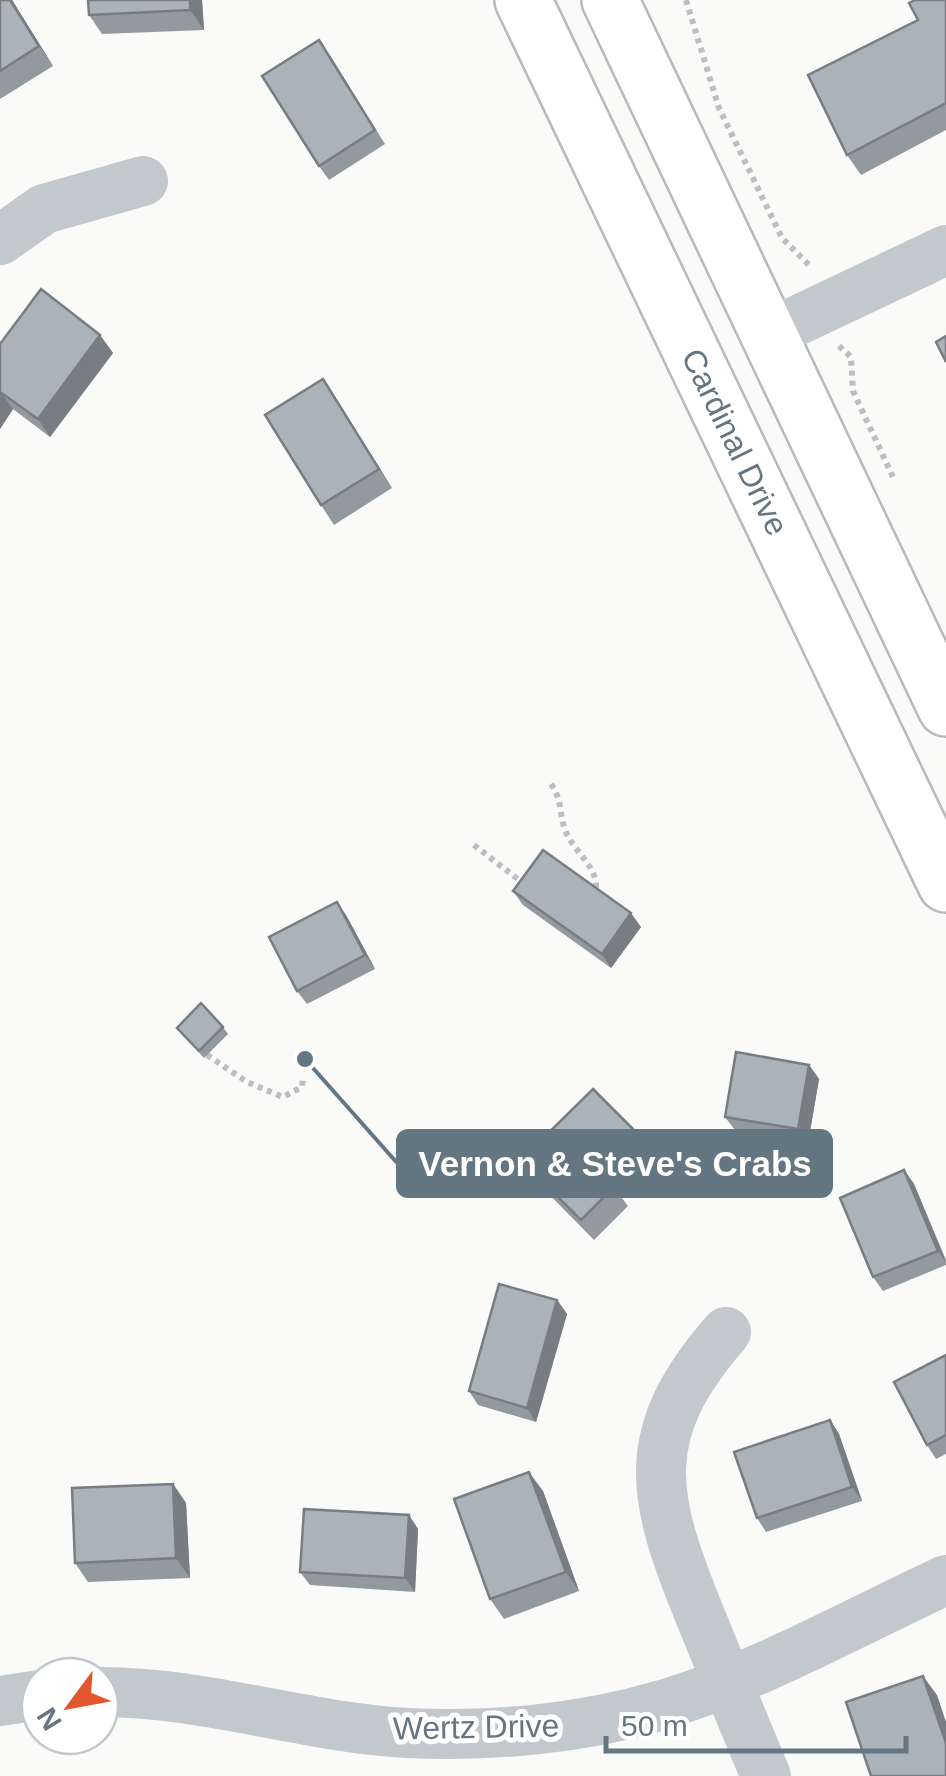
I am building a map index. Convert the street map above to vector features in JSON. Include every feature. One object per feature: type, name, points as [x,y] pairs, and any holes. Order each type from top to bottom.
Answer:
[{"type":"main road","name":"Cardinal Drive","points":[[523,0],[946,884]]},
{"type":"main road","points":[[610,0],[946,708]]},
{"type":"street","points":[[0,240],[44,209],[143,181]]},
{"type":"street","points":[[769,334],[946,250]]},
{"type":"street","points":[[726,1332],[692,1371],[672,1410],[661,1452],[660,1495],[668,1538],[766,1776]]},
{"type":"street","name":"Wertz Drive","points":[[120,1693],[207,1699],[321,1722],[406,1733],[492,1733],[594,1720],[661,1706],[727,1682],[946,1580]]},
{"type":"path","points":[[686,0],[727,125],[782,238],[810,264]]},
{"type":"path","points":[[842,353],[851,357],[853,391],[900,492]]},
{"type":"path","points":[[551,784],[561,799],[566,834],[596,880],[595,894]]},
{"type":"path","points":[[474,845],[533,891]]},
{"type":"path","points":[[207,1055],[236,1076],[283,1097],[302,1087],[303,1077]]},
{"type":"building","points":[[0,0],[10,0],[39,46],[0,71]]},
{"type":"building","points":[[88,0],[190,0],[190,10],[89,15]]},
{"type":"building","points":[[946,0],[946,103],[847,155],[808,75],[918,20],[909,3]]},
{"type":"building","points":[[319,40],[375,130],[319,166],[262,76]]},
{"type":"building","points":[[41,289],[100,335],[38,419],[0,392],[0,344]]},
{"type":"building","points":[[946,336],[946,362],[936,342]]},
{"type":"building","points":[[323,379],[379,469],[321,505],[265,415]]},
{"type":"building","points":[[543,850],[631,913],[602,954],[513,891]]},
{"type":"building","points":[[337,902],[365,955],[297,991],[269,937]]},
{"type":"building","points":[[201,1003],[223,1027],[199,1051],[177,1028]]},
{"type":"building","points":[[736,1052],[809,1065],[798,1129],[725,1117]]},
{"type":"building","points":[[593,1089],[642,1138],[604,1176],[614,1187],[581,1220],[521,1160]]},
{"type":"building","points":[[904,1170],[938,1251],[873,1277],[840,1198]]},
{"type":"building","points":[[499,1284],[557,1300],[527,1408],[469,1391]]},
{"type":"building","points":[[946,1355],[946,1435],[927,1445],[894,1382]]},
{"type":"building","points":[[830,1420],[852,1487],[757,1518],[734,1452]]},
{"type":"building","points":[[529,1472],[566,1572],[490,1599],[454,1499]]},
{"type":"building","points":[[173,1484],[176,1558],[75,1563],[72,1488]]},
{"type":"building","points":[[304,1509],[409,1515],[405,1578],[300,1572]]},
{"type":"building","points":[[923,1676],[946,1743],[946,1776],[871,1776],[846,1702]]},
{"type":"place","name":"Vernon & Steve's Crabs","points":[[305,1059]]}]
